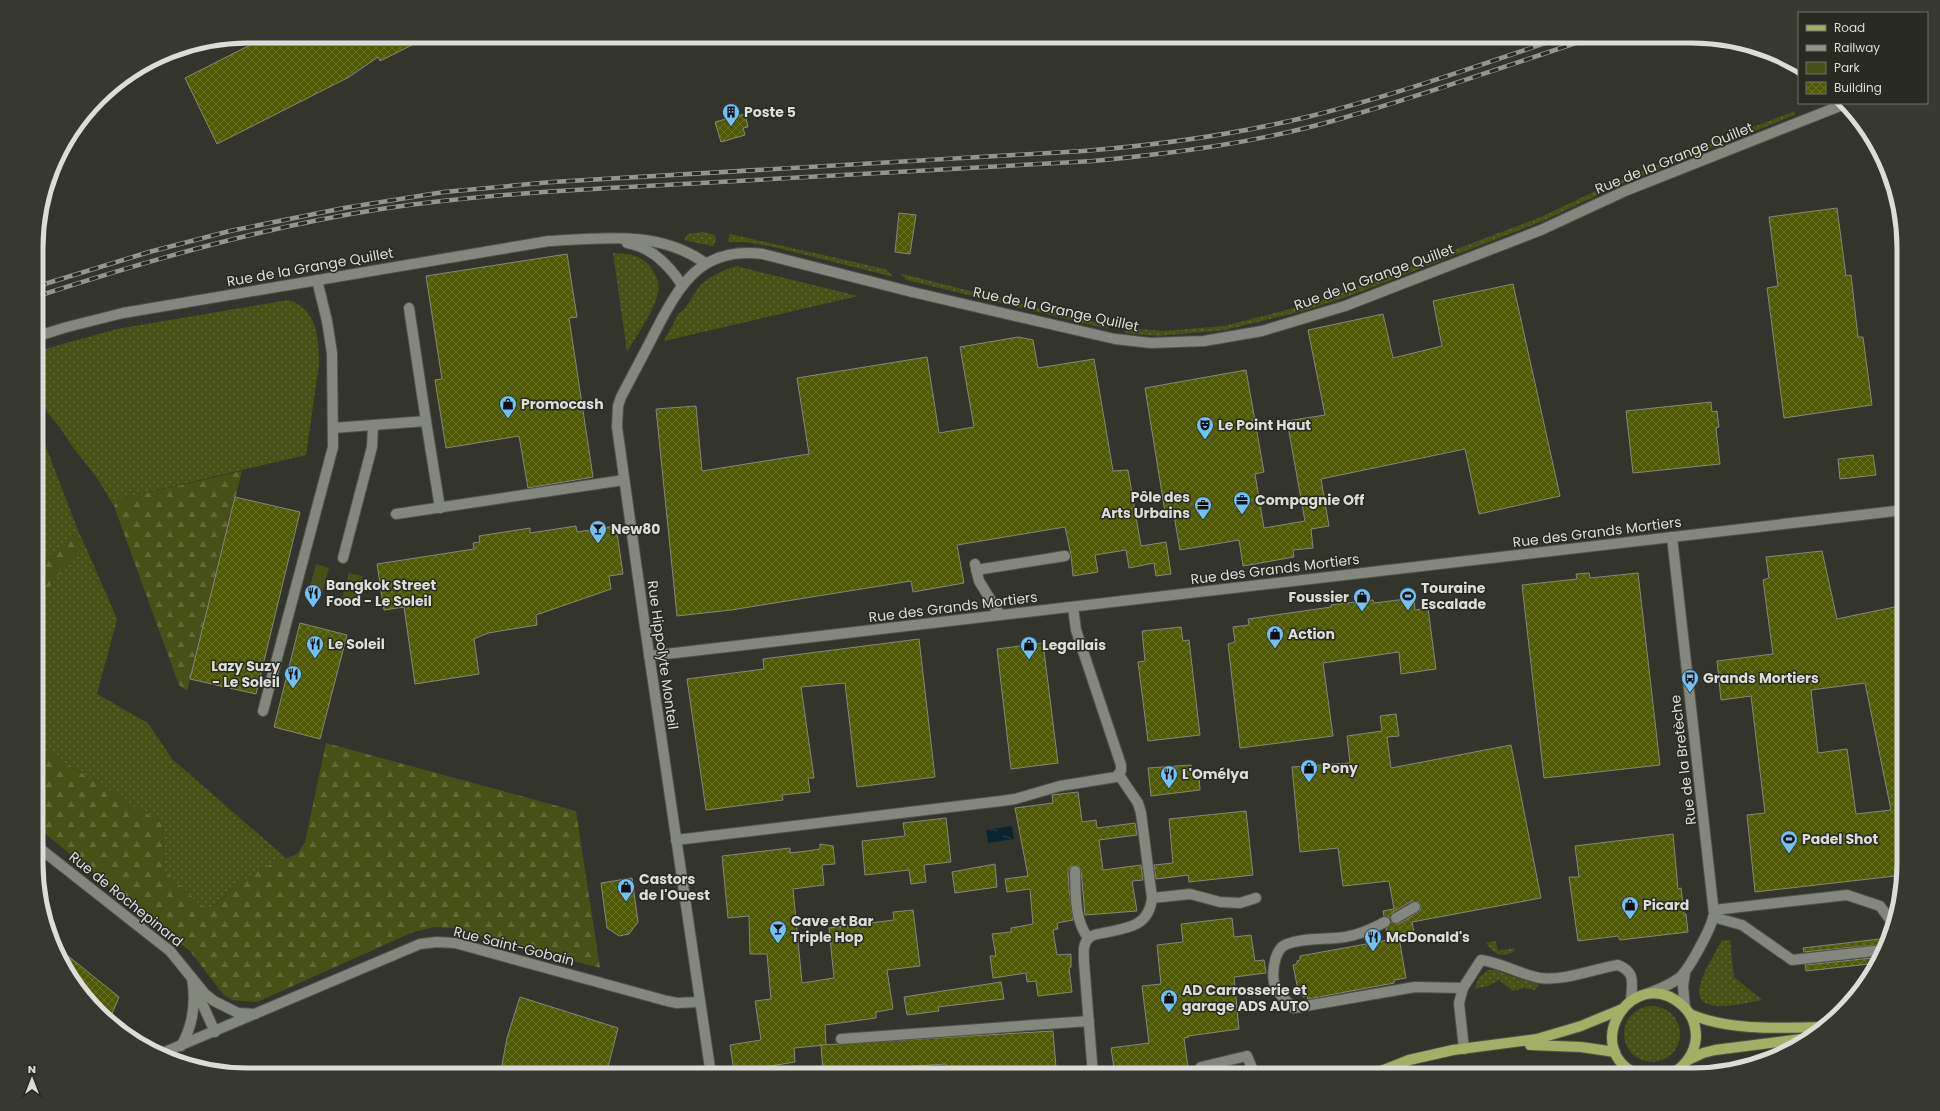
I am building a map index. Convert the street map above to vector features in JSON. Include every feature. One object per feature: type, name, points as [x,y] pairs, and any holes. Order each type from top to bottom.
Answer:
[{"type":"main road","points":[[1389,1068],[1409,1060],[1464,1048],[1499,1045],[1537,1039],[1581,1026],[1622,1008],[1632,1000],[1644,995],[1655,994],[1677,1000],[1688,1011],[1702,1019],[1714,1022],[1753,1026],[1816,1027]]},
{"type":"main road","points":[[1622,1008],[1612,1029],[1612,1041],[1615,1052],[1622,1062],[1630,1068]]},
{"type":"main road","points":[[1688,1011],[1696,1032],[1695,1042],[1688,1060]]},
{"type":"main road","points":[[1680,1068],[1688,1060],[1703,1052],[1796,1040]]},
{"type":"main road","points":[[1499,1045],[1581,1046],[1615,1052]]},
{"type":"street","name":"Rue de la Grange Quillet","points":[[43,334],[67,326],[123,313],[549,241],[634,239],[656,241],[674,245],[690,252],[705,263],[737,252],[763,254],[912,292],[1115,339],[1151,343],[1204,341],[1262,330],[1345,306],[1541,230],[1624,191],[1840,106]]},
{"type":"street","name":"Rue de la Grange Quillet","points":[[589,239],[631,244],[648,250],[664,262],[682,285]]},
{"type":"street","name":"Rue Hippolyte Monteil","points":[[705,263],[682,285],[664,315],[618,406],[617,427],[710,1068]]},
{"type":"street","points":[[263,710],[332,448],[332,352],[327,321],[317,280]]},
{"type":"street","points":[[409,308],[440,508]]},
{"type":"street","points":[[333,428],[426,421]]},
{"type":"street","points":[[343,558],[372,447],[373,425]]},
{"type":"street","points":[[396,514],[624,480]]},
{"type":"street","name":"Rue des Grands Mortiers","points":[[649,656],[1897,511]]},
{"type":"street","name":"Rue de la Bretèche","points":[[1672,537],[1714,913]]},
{"type":"street","points":[[1000,615],[979,581],[975,567],[1065,556]]},
{"type":"street","points":[[1073,607],[1076,630],[1120,760],[1121,765],[1119,775],[1138,803],[1142,813],[1152,898],[1148,916],[1142,921],[1128,927],[1094,935],[1088,938],[1084,951],[1084,962],[1093,1068]]},
{"type":"street","points":[[676,840],[1001,801],[1060,786],[1105,779],[1119,775]]},
{"type":"street","name":"Rue de Rochepinard","points":[[43,851],[170,951],[205,994],[225,1008],[246,1015],[259,1014]]},
{"type":"street","points":[[1075,871],[1078,916],[1082,929],[1088,938]]},
{"type":"street","points":[[1152,898],[1190,894],[1220,902],[1240,903],[1256,898]]},
{"type":"street","points":[[1714,913],[1848,895],[1880,906],[1889,919]]},
{"type":"street","points":[[1396,918],[1414,907]]},
{"type":"street","points":[[1714,913],[1742,925],[1792,960],[1877,951]]},
{"type":"street","points":[[1688,1011],[1683,986],[1685,973],[1714,913]]},
{"type":"street","points":[[1385,922],[1370,930],[1346,937],[1285,944],[1276,955],[1273,970],[1277,990],[1294,1008],[1415,987],[1462,988]]},
{"type":"street","name":"Rue Saint-Gobain","points":[[215,1032],[420,944],[437,942],[455,943],[667,1001],[690,1003],[700,1002]]},
{"type":"street","points":[[1464,1048],[1459,1002],[1462,988],[1481,960],[1493,962],[1522,974],[1542,978],[1558,977],[1618,965],[1626,968],[1632,976],[1632,1000]]},
{"type":"street","points":[[1644,995],[1673,982],[1685,973]]},
{"type":"street","points":[[181,1046],[186,1037],[194,1008],[192,978]]},
{"type":"street","name":"Rue de Rochepinard","points":[[192,978],[204,1010],[215,1032]]},
{"type":"street","points":[[841,1038],[1089,1021]]},
{"type":"street","points":[[168,1051],[215,1032]]},
{"type":"street","points":[[1202,1068],[1247,1056],[1252,1068]]},
{"type":"street","points":[[1622,1062],[1625,1068]]},
{"type":"green space","points":[[1795,111],[1794,115],[1746,135],[1743,131]]},
{"type":"green space","points":[[1718,141],[1720,144],[1614,187],[1545,220],[1352,295],[1307,310],[1225,330],[1158,336],[1125,333],[1126,328],[1164,331],[1224,326],[1314,303],[1541,217],[1608,185]]},
{"type":"green space","points":[[703,232],[715,235],[716,240],[713,246],[684,240],[688,234]]},
{"type":"green space","points":[[730,234],[885,269],[894,277],[774,247],[746,242],[729,242],[728,240]]},
{"type":"green space","points":[[613,253],[629,254],[639,257],[647,263],[653,271],[658,285],[657,298],[654,305],[627,352]]},
{"type":"green space","points":[[736,266],[858,296],[664,341],[679,313],[685,308],[702,284],[718,273]]},
{"type":"green space","points":[[899,273],[1106,325],[1108,329],[907,280]]},
{"type":"green space","points":[[288,300],[298,304],[311,317],[317,334],[318,344],[319,364],[306,455],[119,499],[114,506],[97,478],[43,407],[43,350],[117,329]]},
{"type":"green space","points":[[43,439],[79,533],[43,560]]},
{"type":"green space","points":[[242,471],[187,691],[179,685],[114,506],[119,499]]},
{"type":"green space","points":[[79,533],[84,543],[43,595],[43,560]]},
{"type":"green space","points":[[84,543],[117,619],[97,694],[148,723],[172,759],[286,858],[265,868],[237,885],[212,908],[202,906],[165,871],[162,823],[43,749],[43,595]]},
{"type":"green space","points":[[316,564],[329,568],[322,594],[309,590]]},
{"type":"green space","points":[[349,573],[363,576],[355,602],[342,599]]},
{"type":"green space","points":[[326,743],[576,811],[600,968],[453,928],[435,927],[413,932],[257,1002],[232,1000],[223,994],[190,951],[43,832],[43,749],[162,823],[165,871],[202,906],[212,908],[240,882],[267,866],[297,854],[305,842]]},
{"type":"green space","points":[[1722,940],[1730,940],[1734,977],[1762,1000],[1743,1004],[1720,1006],[1710,1005],[1703,1001],[1699,994],[1701,982]]},
{"type":"green space","points":[[1496,941],[1498,951],[1515,948],[1515,950],[1506,955],[1499,954],[1492,950],[1486,943]]},
{"type":"green space","points":[[1488,970],[1496,970],[1517,978],[1540,983],[1535,990],[1524,988],[1513,991],[1499,980],[1488,986],[1474,989],[1479,978]]},
{"type":"green space","points":[[1652,1006],[1663,1008],[1672,1014],[1678,1023],[1680,1034],[1678,1045],[1672,1054],[1663,1060],[1652,1062],[1641,1060],[1632,1054],[1626,1045],[1624,1034],[1626,1023],[1632,1014],[1641,1008]]},
{"type":"water","points":[[1012,826],[1014,839],[988,843],[986,830]]},
{"type":"building","points":[[254,43],[416,43],[380,61],[378,57],[349,77],[217,144],[185,78]]},
{"type":"building","name":"Poste 5","points":[[745,114],[748,127],[743,128],[745,135],[721,142],[715,122]]},
{"type":"building","points":[[1837,208],[1846,276],[1851,275],[1858,337],[1863,337],[1872,405],[1784,418],[1767,288],[1778,286],[1769,217]]},
{"type":"building","points":[[899,213],[916,215],[910,254],[895,252]]},
{"type":"building","points":[[567,254],[577,317],[569,318],[593,477],[528,488],[519,436],[446,448],[435,380],[442,379],[426,276]]},
{"type":"building","points":[[1513,284],[1560,496],[1479,514],[1465,449],[1321,479],[1329,526],[1311,529],[1313,548],[1293,550],[1294,557],[1243,566],[1239,540],[1180,550],[1173,510],[1165,512],[1145,388],[1246,370],[1264,472],[1255,474],[1264,528],[1305,521],[1287,421],[1325,415],[1308,330],[1383,314],[1393,358],[1442,346],[1433,301]]},
{"type":"building","points":[[1018,337],[1033,340],[1038,368],[1094,359],[1113,471],[1128,470],[1141,546],[1166,542],[1171,574],[1156,576],[1154,563],[1129,568],[1126,550],[1095,555],[1098,572],[1073,576],[1071,555],[1065,527],[957,545],[964,583],[913,592],[911,581],[731,610],[677,616],[656,409],[696,406],[702,471],[809,454],[797,378],[927,357],[939,433],[974,427],[960,347]]},
{"type":"building","points":[[1711,402],[1712,412],[1717,411],[1719,427],[1716,428],[1720,464],[1633,473],[1626,411]]},
{"type":"building","points":[[1873,455],[1876,475],[1840,479],[1838,459]]},
{"type":"building","points":[[235,497],[300,512],[256,694],[190,679]]},
{"type":"building","points":[[576,526],[577,532],[616,526],[623,574],[609,576],[611,589],[536,615],[537,625],[488,633],[474,639],[479,674],[415,684],[404,607],[384,610],[377,564],[474,549],[473,543],[480,542],[479,536],[530,528],[530,533]]},
{"type":"building","points":[[1822,551],[1837,619],[1897,606],[1897,876],[1755,892],[1747,815],[1765,813],[1751,696],[1721,700],[1717,661],[1773,654],[1763,580],[1769,578],[1766,557]],"holes":[[[1865,683],[1891,810],[1856,814],[1847,749],[1818,753],[1811,690]]]},
{"type":"building","points":[[1589,573],[1590,578],[1638,573],[1660,765],[1544,778],[1522,585],[1577,579],[1576,574]]},
{"type":"building","points":[[1414,598],[1415,610],[1428,608],[1436,669],[1401,674],[1399,652],[1323,663],[1333,736],[1240,748],[1228,644],[1235,642],[1233,627],[1249,625],[1248,619],[1331,607],[1331,605],[1373,600],[1374,603]]},
{"type":"building","points":[[300,623],[347,635],[320,739],[274,727]]},
{"type":"building","points":[[1181,627],[1183,641],[1189,640],[1200,735],[1148,741],[1138,662],[1145,661],[1142,631]]},
{"type":"building","points":[[919,639],[935,777],[857,787],[845,683],[801,687],[814,778],[808,778],[810,792],[782,795],[783,800],[706,810],[687,679],[764,669],[763,659]]},
{"type":"building","points":[[1043,643],[1058,763],[1011,769],[997,649]]},
{"type":"building","points":[[1396,714],[1399,736],[1387,737],[1391,768],[1511,745],[1541,898],[1412,922],[1414,933],[1387,937],[1386,929],[1391,922],[1399,924],[1420,911],[1421,907],[1419,902],[1412,901],[1393,912],[1390,918],[1384,916],[1383,911],[1394,909],[1389,881],[1343,886],[1338,848],[1300,852],[1292,767],[1350,763],[1347,736],[1382,731],[1380,716]]},
{"type":"building","points":[[1191,765],[1193,776],[1199,775],[1200,790],[1151,796],[1148,768]]},
{"type":"building","points":[[1078,792],[1082,822],[1096,820],[1097,828],[1135,823],[1137,835],[1099,840],[1103,870],[1141,865],[1143,880],[1132,881],[1137,911],[1085,915],[1081,870],[1078,865],[1071,866],[1068,871],[1073,920],[1057,923],[1058,929],[1053,930],[1057,955],[1071,954],[1071,967],[1069,968],[1072,992],[1038,996],[1036,981],[1027,982],[1026,973],[993,978],[990,956],[996,956],[992,934],[1011,932],[1011,928],[1033,924],[1030,889],[1007,892],[1005,879],[1028,876],[1015,808],[1053,803],[1052,795]]},
{"type":"building","points":[[1246,811],[1253,875],[1189,882],[1188,875],[1156,879],[1154,865],[1173,863],[1169,819]]},
{"type":"building","points":[[946,818],[951,862],[924,865],[926,882],[911,884],[909,870],[865,875],[862,841],[905,836],[903,823]]},
{"type":"building","points":[[1673,834],[1678,889],[1681,888],[1688,932],[1620,940],[1618,936],[1578,941],[1569,877],[1579,877],[1575,846]]},
{"type":"building","points":[[820,844],[833,846],[835,864],[822,865],[824,885],[793,889],[802,983],[834,978],[829,928],[894,920],[893,912],[913,910],[920,966],[887,970],[893,1009],[876,1012],[876,1018],[825,1025],[826,1045],[794,1048],[795,1062],[758,1068],[733,1068],[730,1045],[761,1040],[755,1001],[771,999],[767,954],[750,954],[749,916],[728,918],[722,856],[790,848],[790,853],[820,849]]},
{"type":"building","points":[[995,864],[997,887],[955,893],[952,872]]},
{"type":"building","points":[[632,878],[638,922],[629,934],[619,936],[607,928],[601,883]]},
{"type":"building","points":[[1232,918],[1234,937],[1251,935],[1255,961],[1264,960],[1266,973],[1234,977],[1239,1029],[1188,1036],[1189,1037],[1184,1038],[1188,1068],[1114,1068],[1111,1048],[1149,1043],[1142,986],[1161,984],[1157,945],[1183,942],[1181,924]]},
{"type":"building","name":"McDonald's","points":[[1399,938],[1406,978],[1394,980],[1394,983],[1308,999],[1307,996],[1303,997],[1303,994],[1299,995],[1293,965],[1297,964],[1297,961],[1300,960],[1300,956]]},
{"type":"building","points":[[1882,939],[1880,945],[1804,952],[1803,948]]},
{"type":"building","points":[[63,952],[119,997],[111,1015],[85,988],[70,966]]},
{"type":"building","points":[[1874,958],[1871,964],[1806,971],[1805,965]]},
{"type":"building","points":[[1001,982],[1004,999],[938,1007],[939,1011],[907,1015],[904,997]]},
{"type":"building","points":[[520,997],[618,1028],[608,1068],[501,1068],[507,1038]]},
{"type":"building","points":[[1053,1031],[1056,1067],[946,1068],[946,1064],[884,1068],[823,1068],[821,1045]]},
{"type":"railway","points":[[43,284],[149,252],[230,231],[344,208],[444,192],[552,182],[1083,151],[1139,146],[1223,134],[1307,117],[1373,99],[1545,43]]},
{"type":"railway","points":[[43,294],[165,257],[251,235],[337,216],[381,209],[501,195],[1093,161],[1219,146],[1281,134],[1375,109],[1576,43]]},
{"type":"place","name":"Poste 5","points":[[731,127]]},
{"type":"place","name":"Promocash","points":[[508,419]]},
{"type":"place","name":"Le Point Haut","points":[[1205,440]]},
{"type":"place","name":"Compagnie Off","points":[[1242,515]]},
{"type":"place","name":"Pôle des Arts Urbains","points":[[1203,520]]},
{"type":"place","name":"New80","points":[[598,544]]},
{"type":"place","name":"Bangkok Street Food - Le Soleil","points":[[313,608]]},
{"type":"place","name":"Touraine Escalade","points":[[1408,611]]},
{"type":"place","name":"Foussier","points":[[1362,612]]},
{"type":"place","name":"Action","points":[[1275,649]]},
{"type":"place","name":"Le Soleil","points":[[315,659]]},
{"type":"place","name":"Legallais","points":[[1029,660]]},
{"type":"place","name":"Lazy Suzy - Le Soleil","points":[[293,689]]},
{"type":"place","name":"Grands Mortiers","points":[[1690,693]]},
{"type":"place","name":"Pony","points":[[1309,783]]},
{"type":"place","name":"L'Omélya","points":[[1169,789]]},
{"type":"place","name":"Padel Shot","points":[[1789,854]]},
{"type":"place","name":"Castors de l'Ouest","points":[[626,902]]},
{"type":"place","name":"Picard","points":[[1630,920]]},
{"type":"place","name":"Cave et Bar Triple Hop","points":[[778,944]]},
{"type":"place","name":"McDonald's","points":[[1373,952]]},
{"type":"place","name":"AD Carrosserie et garage ADS AUTO","points":[[1169,1013]]}]
